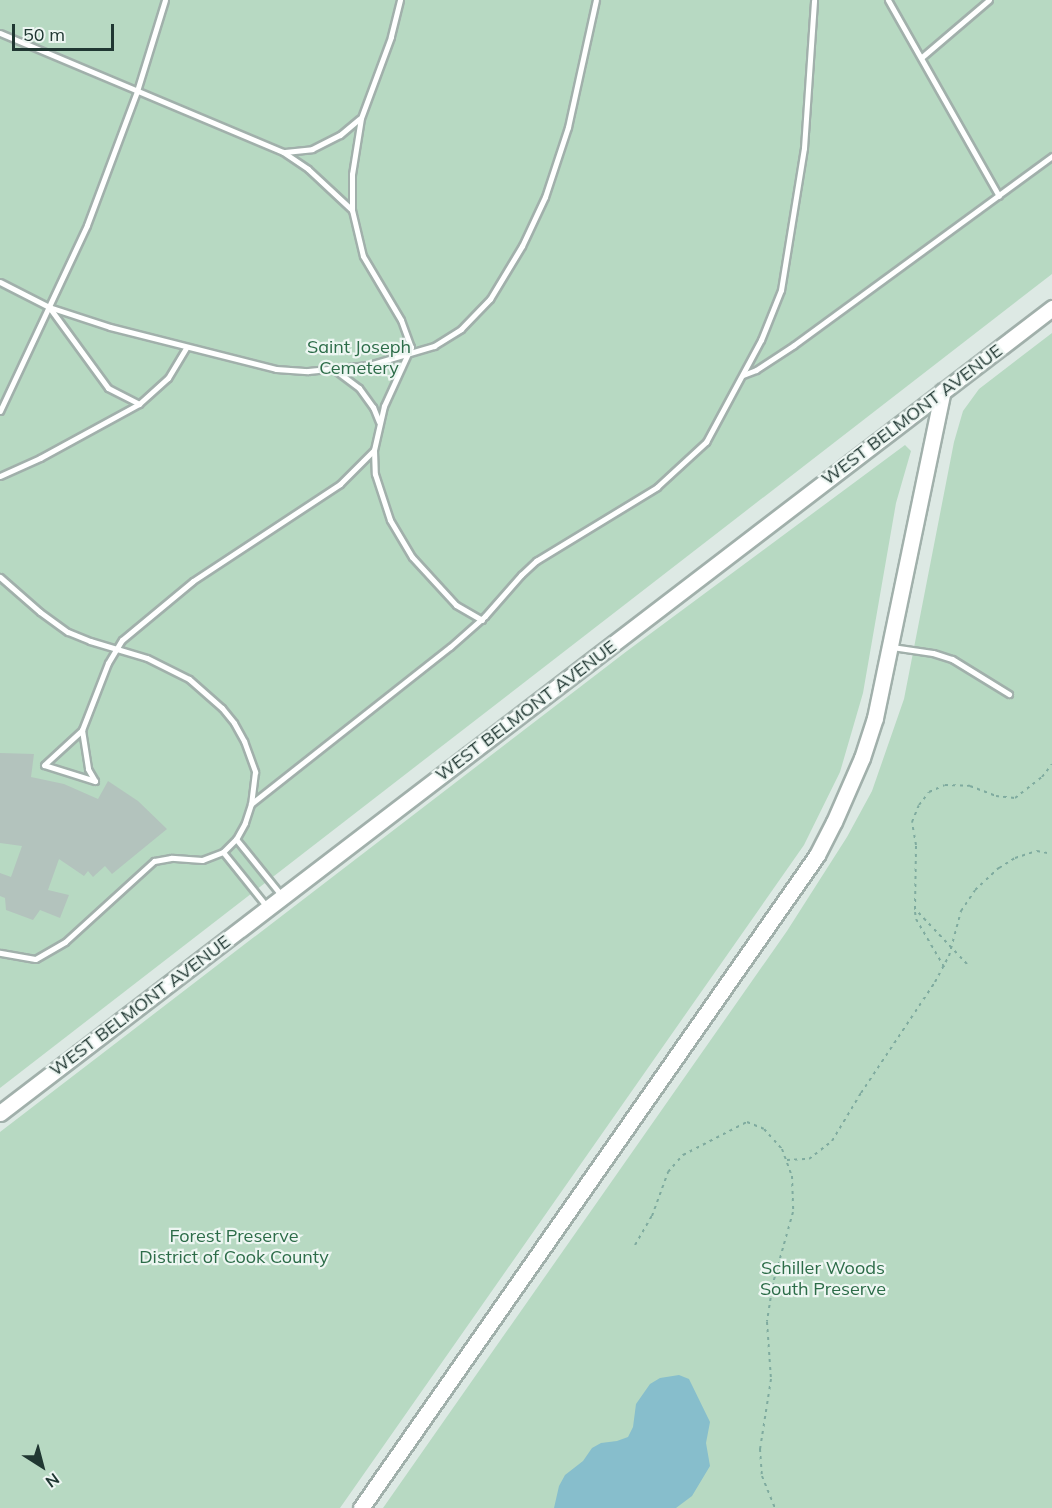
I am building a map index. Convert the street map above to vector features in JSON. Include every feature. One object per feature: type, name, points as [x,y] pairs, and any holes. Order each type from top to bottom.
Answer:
[{"type":"main road","name":"WEST BELMONT AVENUE","points":[[0,1113],[1052,308]]},
{"type":"main road","points":[[361,1508],[817,855],[848,793],[875,718],[943,391]]},
{"type":"lane","points":[[0,411],[87,225],[137,91],[165,0]]},
{"type":"lane","points":[[400,0],[391,37],[361,118],[352,174],[352,210],[363,256],[410,337],[409,354],[388,397],[379,424],[374,450],[375,474],[390,520],[412,557],[456,604],[482,620]]},
{"type":"lane","points":[[0,282],[49,307],[186,348],[276,369],[335,370],[369,365],[434,346],[461,328],[490,299],[522,246],[545,197],[568,127],[596,0]]},
{"type":"lane","points":[[251,804],[482,620],[536,561],[627,507],[679,469],[706,442],[772,314],[788,263],[804,148],[814,0]]},
{"type":"lane","points":[[888,0],[999,196]]},
{"type":"lane","points":[[922,57],[989,0]]},
{"type":"lane","points":[[0,33],[283,152],[308,169],[352,210]]},
{"type":"lane","points":[[283,152],[312,149],[340,135],[361,118]]},
{"type":"lane","points":[[742,375],[756,370],[777,357],[1052,156]]},
{"type":"lane","points":[[49,307],[108,388],[128,401],[139,404]]},
{"type":"lane","points":[[0,476],[40,458],[139,404],[168,378],[186,348]]},
{"type":"lane","points":[[335,370],[359,388],[373,407],[379,424]]},
{"type":"lane","points":[[82,730],[88,769],[95,781],[45,765],[82,730],[116,649],[139,623],[175,594],[340,484],[374,450]]},
{"type":"lane","points":[[0,577],[40,612],[68,632],[169,667],[189,680],[222,708],[234,723],[252,759],[255,772],[251,804],[236,839],[223,852],[202,860],[171,858],[154,861],[65,942],[35,959],[0,953]]},
{"type":"lane","points":[[891,646],[933,653],[952,659],[1009,693]]},
{"type":"lane","points":[[236,839],[283,897]]},
{"type":"lane","points":[[223,852],[268,909]]},
{"type":"path","points":[[944,967],[916,919],[916,845],[912,822],[928,792],[945,784],[970,786],[996,796],[1015,798],[1042,777],[1052,764]]},
{"type":"path","points":[[787,1160],[809,1159],[832,1141],[944,967],[961,911],[984,881],[1015,858],[1037,851],[1052,854]]},
{"type":"path","points":[[915,909],[951,950],[967,964]]},
{"type":"path","points":[[635,1245],[652,1216],[668,1172],[683,1155],[747,1122],[764,1130],[782,1149],[787,1160],[793,1189],[793,1212],[773,1283],[766,1322],[771,1379],[760,1449],[762,1476],[776,1508]]},
{"type":"green space","name":"Saint Joseph Cemetery","points":[[0,0],[1052,0],[1052,274],[0,1088]]},
{"type":"green space","name":"Schiller Woods South Preserve","points":[[1052,333],[1052,1508],[383,1508],[787,931],[847,837],[872,791],[904,699],[954,442],[963,411],[979,389]]},
{"type":"green space","name":"Forest Preserve District of Cook County","points":[[905,445],[911,451],[896,503],[863,693],[840,772],[804,845],[340,1508],[0,1508],[0,1132],[627,651]]},
{"type":"water","points":[[679,1375],[689,1379],[710,1422],[706,1443],[710,1466],[692,1496],[676,1508],[554,1508],[559,1486],[565,1475],[583,1461],[592,1448],[601,1443],[628,1437],[633,1427],[636,1404],[650,1384],[660,1378]]},
{"type":"building","points":[[0,753],[34,754],[31,777],[64,784],[98,799],[108,781],[138,801],[167,829],[112,874],[105,866],[93,877],[88,871],[84,876],[59,859],[48,890],[69,895],[60,918],[40,910],[33,920],[6,910],[5,898],[0,896],[0,873],[11,877],[22,846],[0,843]]}]
